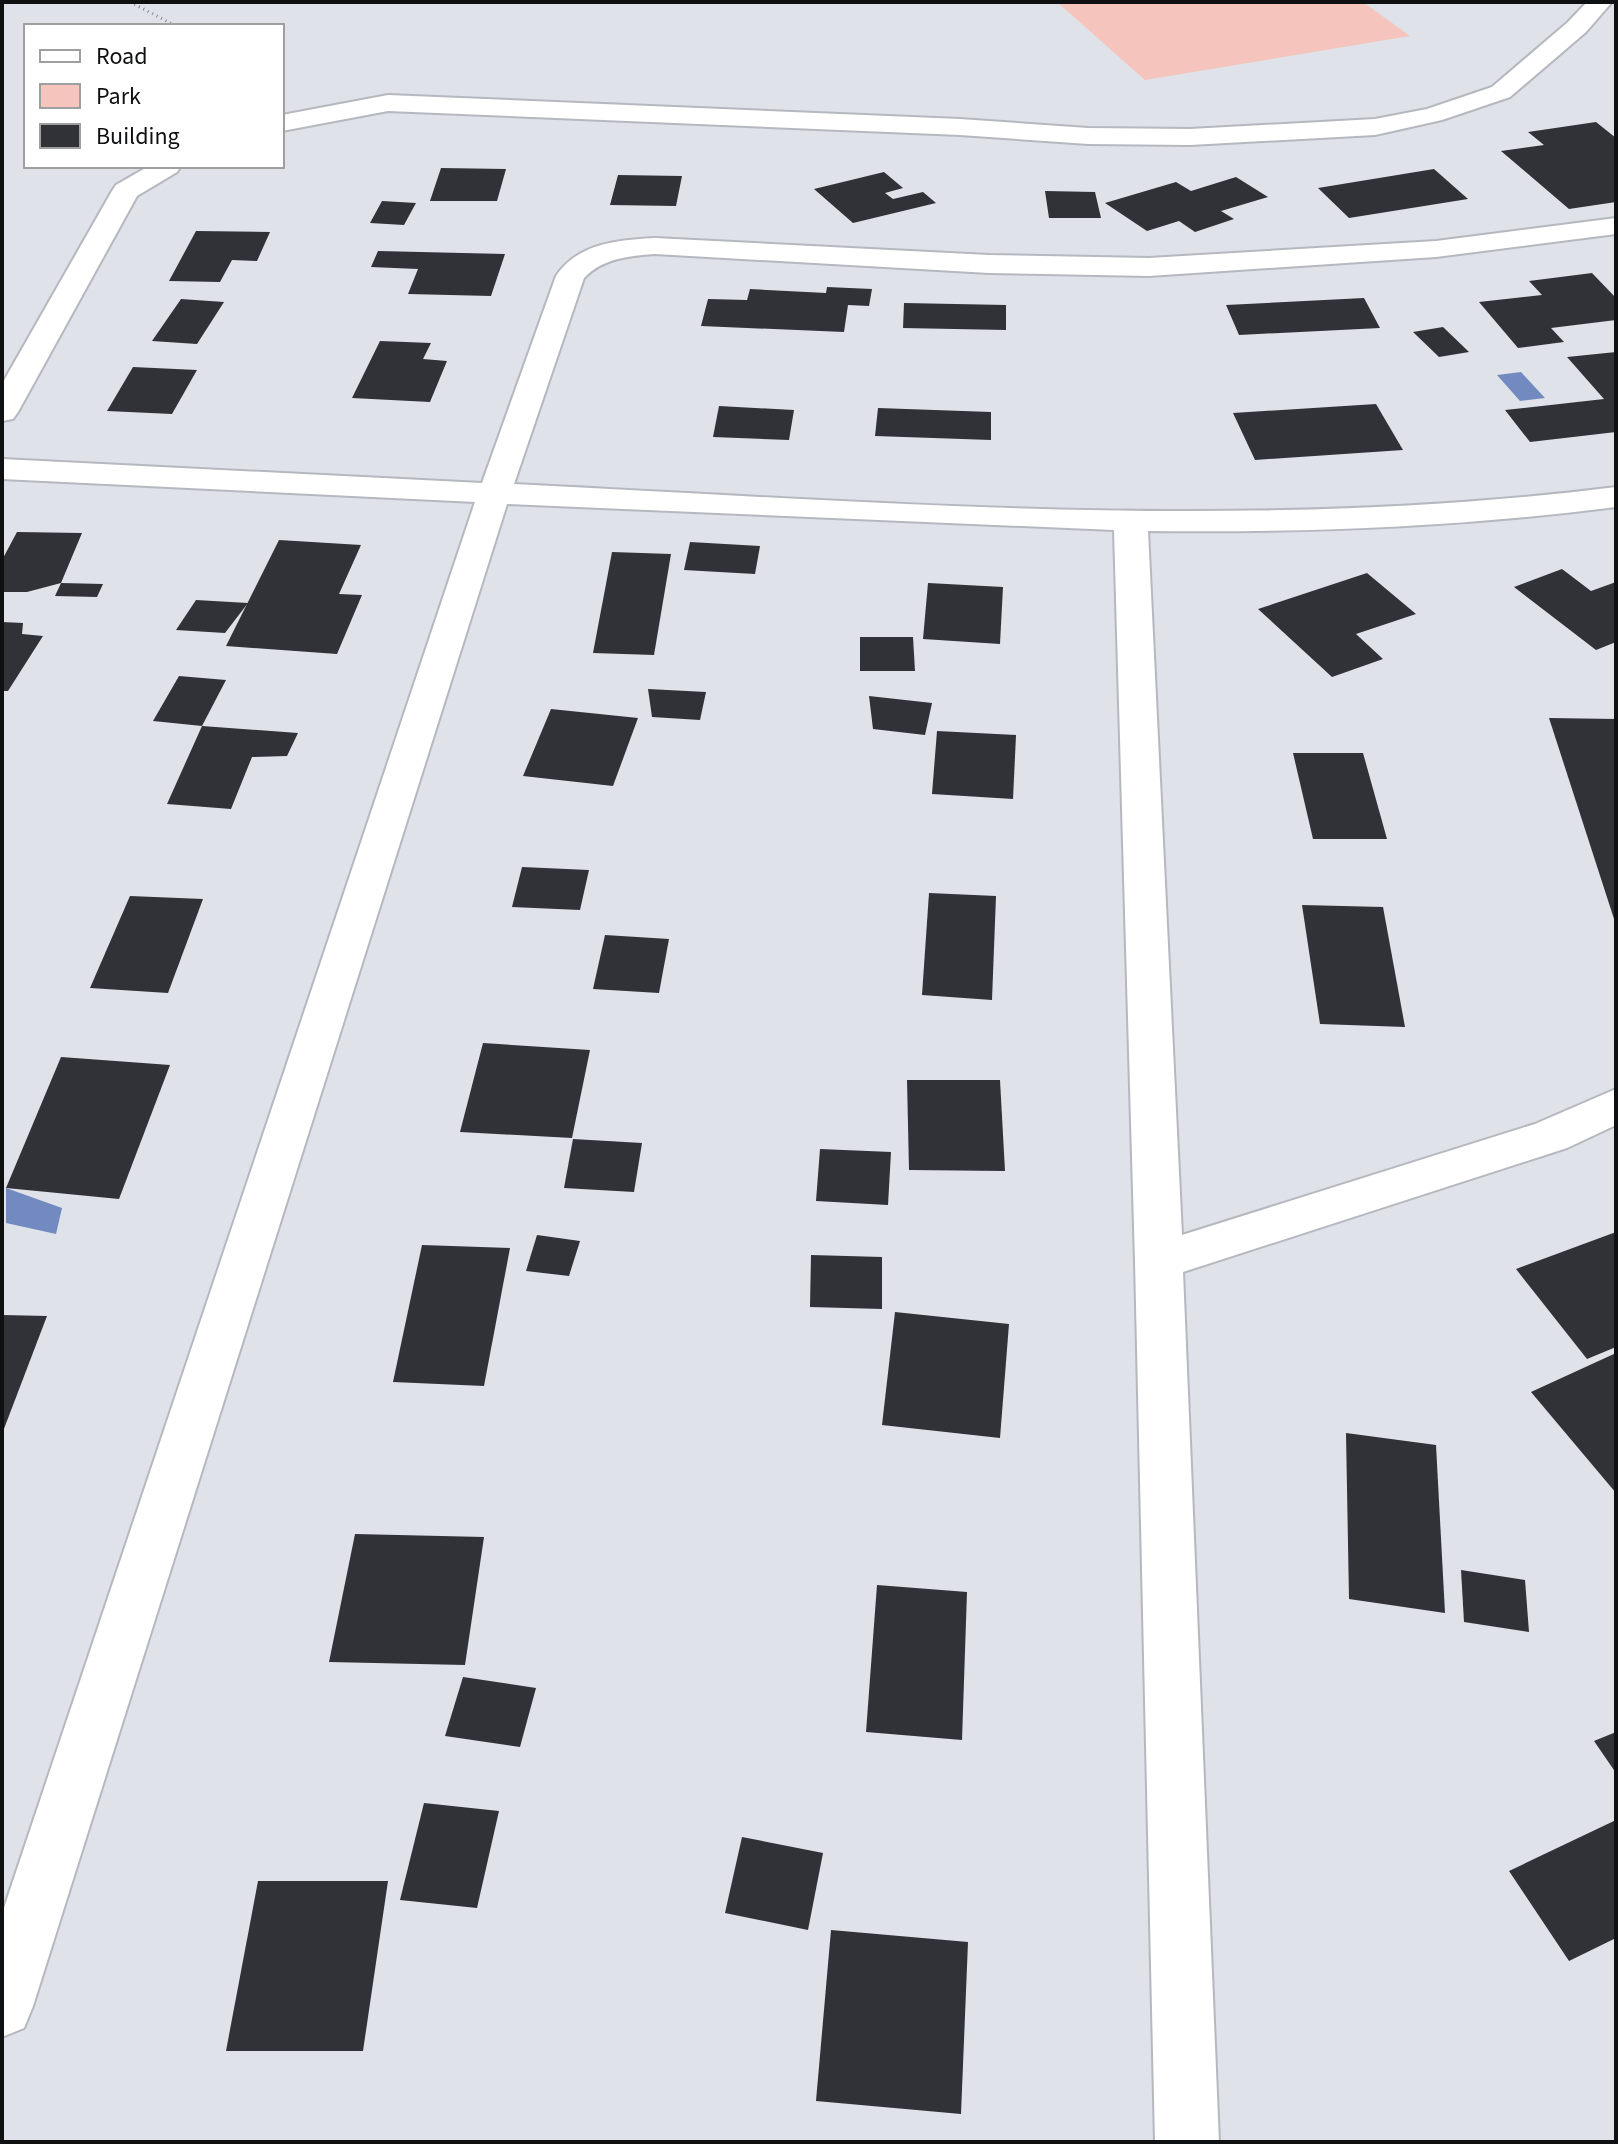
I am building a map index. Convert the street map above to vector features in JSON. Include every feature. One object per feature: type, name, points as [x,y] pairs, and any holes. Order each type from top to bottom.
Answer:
[{"type":"street","points":[[284,123],[388,103],[1088,136],[1190,137],[1375,127],[1433,115],[1501,92],[1577,27],[1600,2]]},
{"type":"street","points":[[2,412],[126,191],[165,168]]},
{"type":"street","points":[[2,2006],[494,494],[570,276],[579,263],[625,248],[655,246],[989,264],[1149,267],[1436,249],[1582,231],[1610,238]]},
{"type":"street","points":[[2,469],[1131,522],[1332,523],[1460,516],[1616,497]]},
{"type":"street","points":[[1131,522],[1159,1261],[1187,2142]]},
{"type":"street","points":[[1159,1261],[1551,1136],[1616,1106]]},
{"type":"path","points":[[130,2],[172,24]]},
{"type":"green space","points":[[1057,2],[1363,2],[1410,36],[1145,80]]},
{"type":"water","points":[[1521,372],[1545,398],[1520,401],[1497,375]]},
{"type":"water","points":[[6,1188],[62,1208],[56,1234],[6,1223]]},
{"type":"building","points":[[1596,122],[1616,138],[1616,202],[1569,209],[1501,151],[1544,145],[1528,132]]},
{"type":"building","points":[[441,168],[506,169],[497,201],[430,201]]},
{"type":"building","points":[[1434,169],[1468,199],[1349,218],[1318,188]]},
{"type":"building","points":[[884,172],[903,188],[885,193],[893,199],[923,192],[936,203],[853,223],[814,189]]},
{"type":"building","points":[[618,175],[682,176],[676,206],[610,205]]},
{"type":"building","points":[[1236,177],[1268,197],[1221,211],[1234,219],[1195,232],[1179,221],[1147,231],[1105,203],[1176,182],[1191,191]]},
{"type":"building","points":[[1045,191],[1095,192],[1101,218],[1049,218]]},
{"type":"building","points":[[382,201],[416,203],[404,225],[370,223]]},
{"type":"building","points":[[196,231],[270,232],[257,261],[232,260],[220,282],[169,281]]},
{"type":"building","points":[[378,251],[505,254],[491,296],[408,294],[418,269],[371,267]]},
{"type":"building","points":[[1592,273],[1616,298],[1616,320],[1551,328],[1564,342],[1518,348],[1479,302],[1542,295],[1529,281]]},
{"type":"building","points":[[827,287],[872,289],[869,306],[848,305],[844,332],[701,326],[708,299],[747,300],[750,289],[826,293]]},
{"type":"building","points":[[1364,298],[1380,328],[1239,335],[1226,305]]},
{"type":"building","points":[[181,299],[224,302],[197,344],[152,341]]},
{"type":"building","points":[[904,303],[1006,305],[1006,330],[903,328]]},
{"type":"building","points":[[1443,327],[1469,352],[1439,357],[1413,332]]},
{"type":"building","points":[[380,341],[431,343],[423,359],[447,361],[430,402],[352,398]]},
{"type":"building","points":[[1616,352],[1616,432],[1530,442],[1505,410],[1604,399],[1567,357]]},
{"type":"building","points":[[133,367],[197,370],[172,414],[107,411]]},
{"type":"building","points":[[1376,404],[1403,450],[1255,460],[1233,413]]},
{"type":"building","points":[[719,406],[794,410],[789,440],[713,437]]},
{"type":"building","points":[[878,408],[991,412],[991,440],[875,436]]},
{"type":"building","points":[[17,532],[82,533],[61,583],[27,592],[2,592],[2,560]]},
{"type":"building","points":[[279,540],[361,545],[339,594],[362,595],[337,654],[226,646]]},
{"type":"building","points":[[690,542],[760,546],[755,574],[684,570]]},
{"type":"building","points":[[612,552],[671,554],[654,655],[593,653]]},
{"type":"building","points":[[1562,569],[1591,591],[1616,582],[1616,642],[1596,650],[1514,587]]},
{"type":"building","points":[[1367,573],[1416,614],[1356,634],[1383,659],[1332,677],[1258,609]]},
{"type":"building","points":[[61,583],[103,584],[97,597],[55,596]]},
{"type":"building","points":[[928,583],[1003,587],[1000,644],[923,639]]},
{"type":"building","points":[[196,600],[248,603],[225,633],[176,630]]},
{"type":"building","points":[[2,622],[23,623],[22,634],[43,636],[8,691],[2,691]]},
{"type":"building","points":[[860,637],[913,637],[915,671],[860,671]]},
{"type":"building","points":[[179,676],[226,680],[202,726],[153,721]]},
{"type":"building","points":[[648,689],[706,692],[700,720],[652,717]]},
{"type":"building","points":[[869,696],[932,703],[925,735],[873,729]]},
{"type":"building","points":[[551,709],[638,718],[613,786],[523,776]]},
{"type":"building","points":[[1549,718],[1616,719],[1616,922],[1615,922]]},
{"type":"building","points":[[202,726],[298,733],[287,756],[252,757],[231,809],[167,804]]},
{"type":"building","points":[[937,731],[1016,735],[1013,799],[932,794]]},
{"type":"building","points":[[1293,753],[1363,753],[1387,839],[1313,839]]},
{"type":"building","points":[[522,867],[589,870],[580,910],[512,907]]},
{"type":"building","points":[[929,893],[996,896],[992,1000],[922,995]]},
{"type":"building","points":[[130,896],[203,899],[168,993],[90,988]]},
{"type":"building","points":[[1302,905],[1383,907],[1405,1027],[1320,1024]]},
{"type":"building","points":[[605,935],[669,939],[659,993],[593,989]]},
{"type":"building","points":[[483,1043],[590,1050],[572,1138],[460,1132]]},
{"type":"building","points":[[61,1057],[170,1065],[119,1199],[6,1188]]},
{"type":"building","points":[[907,1080],[1000,1080],[1005,1171],[909,1170]]},
{"type":"building","points":[[573,1139],[642,1143],[634,1192],[564,1188]]},
{"type":"building","points":[[820,1149],[891,1152],[888,1205],[816,1201]]},
{"type":"building","points":[[1616,1232],[1616,1347],[1587,1359],[1516,1269]]},
{"type":"building","points":[[537,1235],[580,1241],[569,1276],[526,1271]]},
{"type":"building","points":[[422,1245],[510,1248],[484,1386],[393,1382]]},
{"type":"building","points":[[811,1255],[882,1257],[882,1309],[810,1307]]},
{"type":"building","points":[[895,1312],[1009,1324],[1000,1438],[882,1425]]},
{"type":"building","points":[[2,1315],[47,1316],[2,1434]]},
{"type":"building","points":[[1616,1353],[1616,1493],[1531,1392]]},
{"type":"building","points":[[1346,1433],[1436,1445],[1445,1613],[1349,1599]]},
{"type":"building","points":[[355,1534],[484,1537],[465,1665],[329,1662]]},
{"type":"building","points":[[1461,1570],[1525,1580],[1529,1632],[1464,1622]]},
{"type":"building","points":[[877,1585],[967,1592],[962,1740],[866,1732]]},
{"type":"building","points":[[463,1677],[536,1688],[520,1747],[445,1736]]},
{"type":"building","points":[[1616,1732],[1616,1773],[1594,1741]]},
{"type":"building","points":[[424,1803],[499,1811],[477,1908],[400,1900]]},
{"type":"building","points":[[1616,1820],[1616,1938],[1569,1961],[1509,1871]]},
{"type":"building","points":[[742,1837],[823,1853],[808,1930],[725,1913]]},
{"type":"building","points":[[258,1881],[388,1881],[363,2051],[226,2051]]},
{"type":"building","points":[[831,1930],[968,1942],[961,2114],[816,2101]]}]
